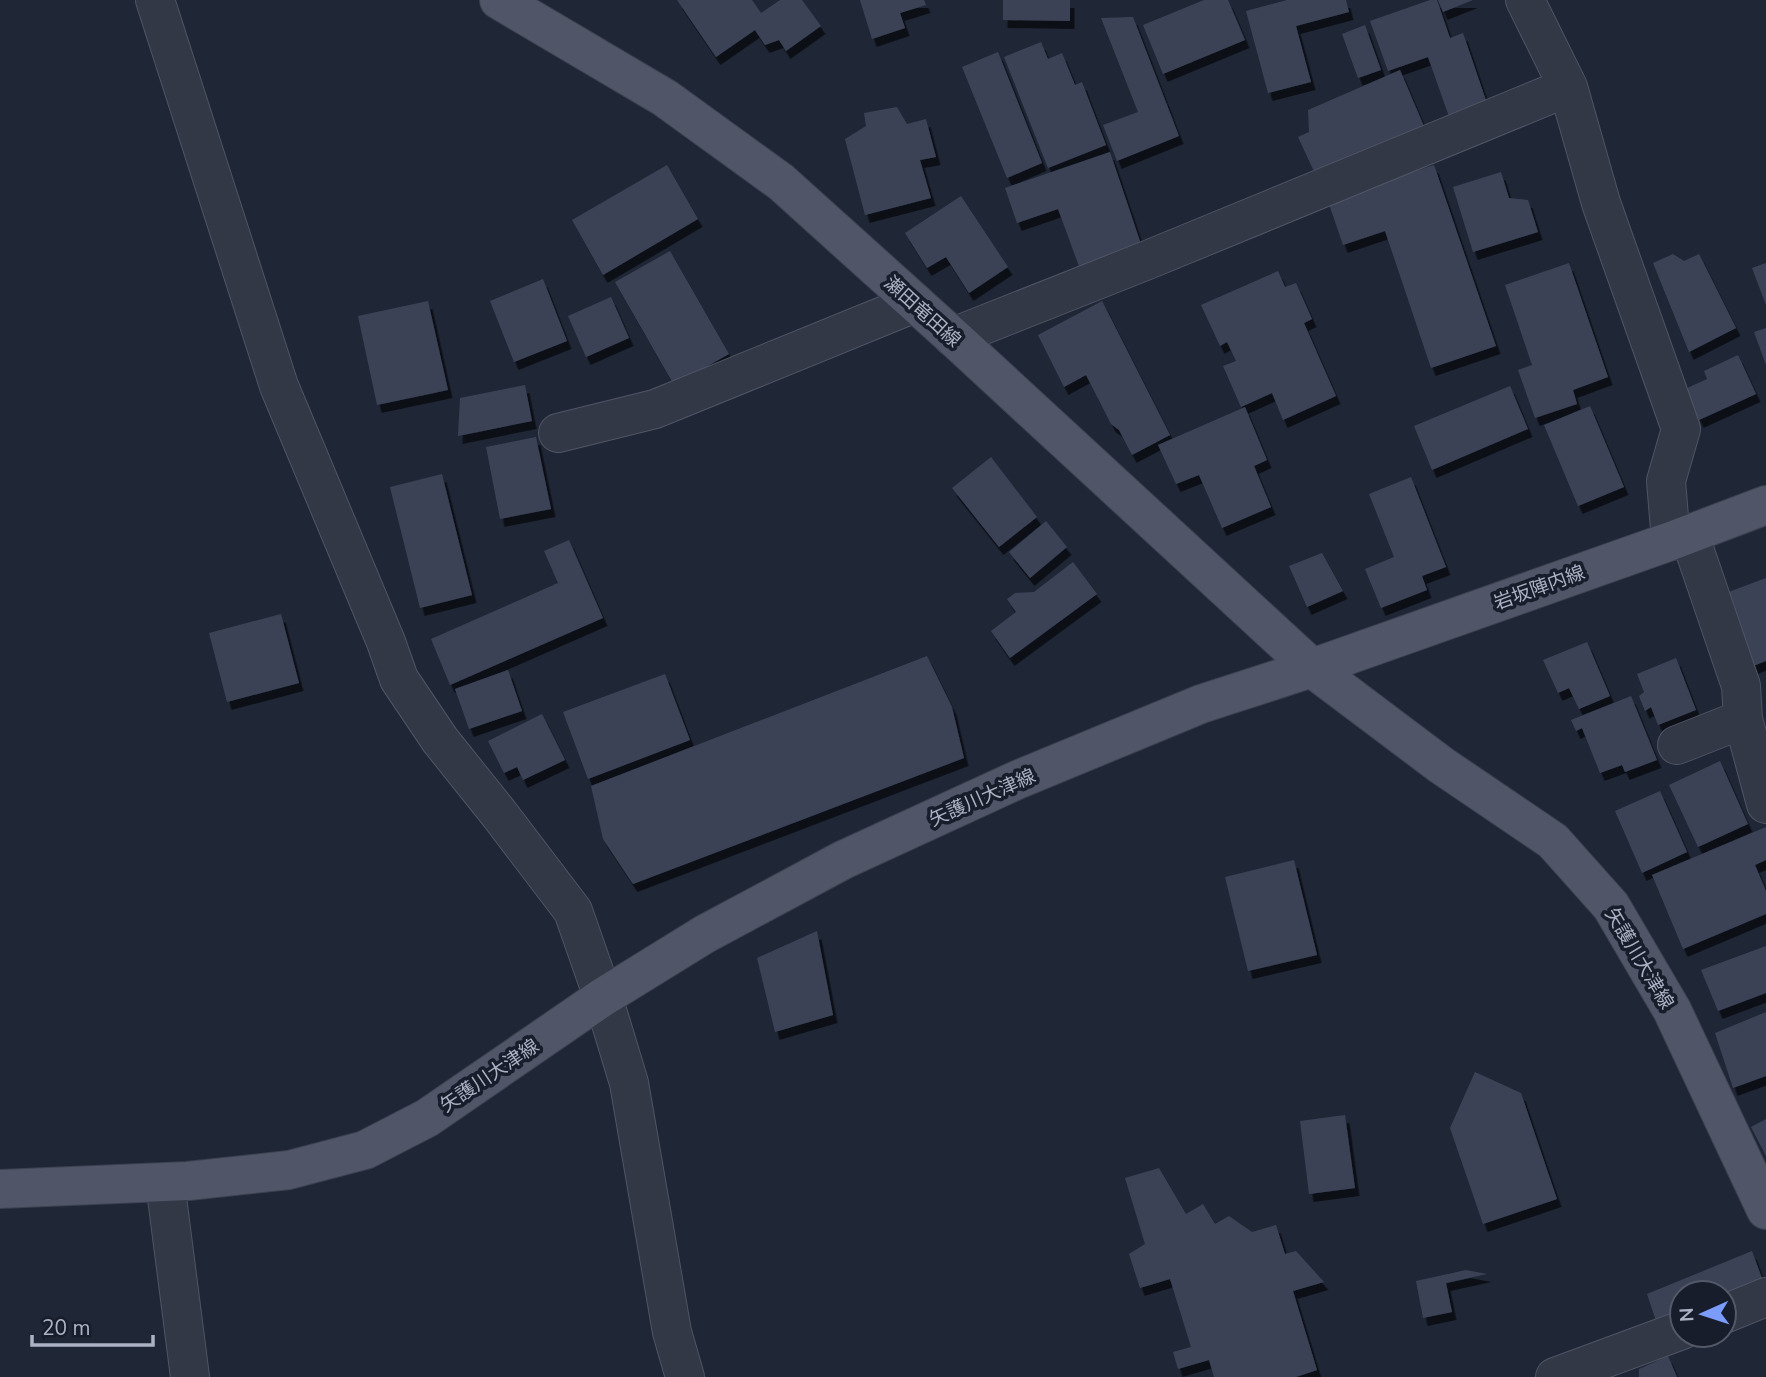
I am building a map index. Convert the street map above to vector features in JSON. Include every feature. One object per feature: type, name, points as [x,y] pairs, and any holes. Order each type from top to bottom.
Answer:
[{"type":"main road","name":"瀬田竜田線","points":[[499,0],[665,98],[781,182],[1312,668]]},
{"type":"main road","name":"岩坂陣内線","points":[[1312,668],[1766,505]]},
{"type":"main road","name":"矢護川大津線","points":[[0,1189],[165,1182],[289,1170],[365,1150],[427,1118],[603,997],[705,934],[856,854],[1017,780],[1201,704],[1312,668],[1441,765],[1553,841],[1611,906],[1672,1010],[1766,1210]]},
{"type":"street","points":[[155,0],[279,386],[399,679],[440,740],[573,911],[629,1083],[672,1332],[685,1377]]},
{"type":"street","points":[[1525,0],[1567,87],[1601,204],[1681,429],[1666,481],[1680,537],[1741,686],[1743,719],[1766,804]]},
{"type":"street","points":[[953,337],[1567,87]]},
{"type":"street","points":[[558,433],[655,409],[915,303]]},
{"type":"street","points":[[1677,746],[1743,719]]},
{"type":"street","points":[[165,1182],[190,1377]]},
{"type":"street","points":[[1738,1308],[1766,1297]]},
{"type":"street","points":[[1555,1377],[1668,1335]]},
{"type":"building","points":[[677,0],[752,0],[761,13],[780,0],[802,0],[821,26],[786,51],[779,40],[765,45],[755,30],[716,57]]},
{"type":"building","points":[[860,0],[924,0],[926,5],[900,13],[905,28],[872,39]]},
{"type":"building","points":[[1003,0],[1070,0],[1070,21],[1003,20]]},
{"type":"building","points":[[1204,0],[1228,0],[1245,40],[1163,74],[1143,25]]},
{"type":"building","points":[[1287,0],[1346,0],[1349,12],[1296,26],[1311,82],[1268,93],[1246,11]]},
{"type":"building","points":[[1437,0],[1450,38],[1463,33],[1491,115],[1453,128],[1428,57],[1388,71],[1370,21]]},
{"type":"building","points":[[1438,0],[1473,0],[1443,12]]},
{"type":"building","points":[[1133,17],[1179,136],[1117,161],[1103,125],[1138,112],[1101,18]]},
{"type":"building","points":[[1365,25],[1381,70],[1358,78],[1342,34]]},
{"type":"building","points":[[1041,42],[1048,59],[1062,53],[1075,85],[1082,82],[1106,145],[1048,168],[1004,57]]},
{"type":"building","points":[[998,52],[1042,163],[1007,178],[962,67]]},
{"type":"building","points":[[1400,70],[1426,131],[1318,180],[1298,137],[1309,132],[1308,110]]},
{"type":"building","points":[[897,107],[907,124],[926,119],[936,157],[920,160],[931,198],[865,215],[845,139],[866,126],[864,113]]},
{"type":"building","points":[[1110,152],[1142,247],[1080,269],[1058,209],[1017,223],[1005,188]]},
{"type":"building","points":[[667,165],[698,219],[603,275],[572,220]]},
{"type":"building","points":[[1434,165],[1496,346],[1431,368],[1385,231],[1343,245],[1328,201]]},
{"type":"building","points":[[1501,172],[1509,198],[1528,200],[1538,232],[1473,252],[1453,187]]},
{"type":"building","points":[[961,196],[1008,267],[969,293],[946,257],[927,268],[905,233]]},
{"type":"building","points":[[670,251],[729,354],[674,385],[615,282]]},
{"type":"building","points":[[1673,254],[1684,261],[1699,254],[1736,328],[1689,352],[1653,263]]},
{"type":"building","points":[[1569,263],[1608,377],[1573,390],[1577,404],[1535,418],[1518,370],[1532,365],[1505,285]]},
{"type":"building","points":[[1766,263],[1766,305],[1752,268]]},
{"type":"building","points":[[1278,271],[1285,287],[1296,283],[1312,319],[1304,323],[1336,396],[1283,420],[1272,393],[1241,407],[1223,366],[1236,361],[1227,342],[1220,346],[1201,305]]},
{"type":"building","points":[[543,279],[567,341],[514,362],[490,301]]},
{"type":"building","points":[[611,297],[629,338],[586,357],[568,316]]},
{"type":"building","points":[[428,301],[448,390],[377,405],[358,316]]},
{"type":"building","points":[[1102,301],[1170,435],[1132,455],[1119,430],[1111,424],[1086,375],[1064,387],[1038,335]]},
{"type":"building","points":[[1766,328],[1766,365],[1754,332]]},
{"type":"building","points":[[1738,355],[1756,394],[1699,420],[1685,389],[1707,379],[1704,371]]},
{"type":"building","points":[[525,385],[532,421],[458,436],[460,398]]},
{"type":"building","points":[[1510,386],[1528,429],[1432,470],[1414,426]]},
{"type":"building","points":[[1590,406],[1624,487],[1578,506],[1544,425]]},
{"type":"building","points":[[1245,407],[1267,460],[1254,466],[1271,507],[1222,528],[1199,475],[1176,484],[1158,445]]},
{"type":"building","points":[[536,437],[551,509],[500,519],[486,447]]},
{"type":"building","points":[[991,457],[1037,517],[999,547],[952,488]]},
{"type":"building","points":[[442,474],[472,595],[420,608],[390,487]]},
{"type":"building","points":[[1411,477],[1446,567],[1422,576],[1427,590],[1381,608],[1365,569],[1394,557],[1369,494]]},
{"type":"building","points":[[1046,521],[1067,547],[1030,578],[1009,552]]},
{"type":"building","points":[[569,540],[603,618],[450,685],[431,639],[558,583],[544,551]]},
{"type":"building","points":[[1322,553],[1343,591],[1307,607],[1289,566]]},
{"type":"building","points":[[1073,562],[1097,594],[1010,658],[991,631],[1016,612],[1007,599],[1015,593],[1034,592]]},
{"type":"building","points":[[1766,578],[1766,661],[1753,666],[1726,593]]},
{"type":"building","points":[[281,614],[299,683],[227,702],[209,633]]},
{"type":"building","points":[[1587,642],[1610,696],[1579,709],[1569,688],[1558,693],[1543,660]]},
{"type":"building","points":[[927,656],[952,707],[964,758],[633,884],[603,839],[591,786]]},
{"type":"building","points":[[1676,658],[1696,710],[1658,725],[1651,707],[1645,711],[1639,696],[1644,692],[1637,674]]},
{"type":"building","points":[[508,670],[522,711],[469,729],[455,689]]},
{"type":"building","points":[[665,674],[690,740],[588,779],[563,712]]},
{"type":"building","points":[[1631,696],[1657,760],[1625,772],[1622,765],[1600,773],[1582,728],[1576,731],[1571,720]]},
{"type":"building","points":[[542,714],[565,760],[523,780],[517,767],[504,773],[488,741]]},
{"type":"building","points":[[1720,761],[1748,824],[1698,847],[1669,785]]},
{"type":"building","points":[[1660,791],[1687,852],[1642,873],[1615,811]]},
{"type":"building","points":[[1766,827],[1766,860],[1755,865],[1766,891],[1766,914],[1683,949],[1652,875]]},
{"type":"building","points":[[1294,860],[1317,955],[1248,971],[1225,877]]},
{"type":"building","points":[[817,931],[833,1015],[775,1032],[757,958]]},
{"type":"building","points":[[1766,946],[1766,993],[1718,1011],[1701,970]]},
{"type":"building","points":[[1766,1012],[1766,1076],[1733,1088],[1715,1033]]},
{"type":"building","points":[[1475,1072],[1521,1093],[1557,1199],[1483,1224],[1450,1128]]},
{"type":"building","points":[[1345,1115],[1355,1188],[1309,1194],[1300,1121]]},
{"type":"building","points":[[1766,1119],[1766,1156],[1751,1127]]},
{"type":"building","points":[[1159,1168],[1186,1214],[1203,1204],[1215,1224],[1229,1216],[1252,1232],[1276,1225],[1285,1254],[1296,1251],[1324,1282],[1293,1291],[1317,1370],[1296,1377],[1214,1377],[1209,1360],[1178,1369],[1173,1352],[1191,1347],[1170,1279],[1140,1288],[1129,1254],[1145,1244],[1125,1178]]},
{"type":"building","points":[[1752,1251],[1766,1289],[1738,1306],[1738,1279],[1684,1279]]},
{"type":"building","points":[[1466,1270],[1487,1274],[1446,1283],[1452,1312],[1423,1318],[1416,1281]]},
{"type":"building","points":[[1668,1285],[1668,1328],[1658,1327],[1647,1294]]},
{"type":"building","points":[[1668,1356],[1677,1377],[1639,1377],[1639,1369]]}]
